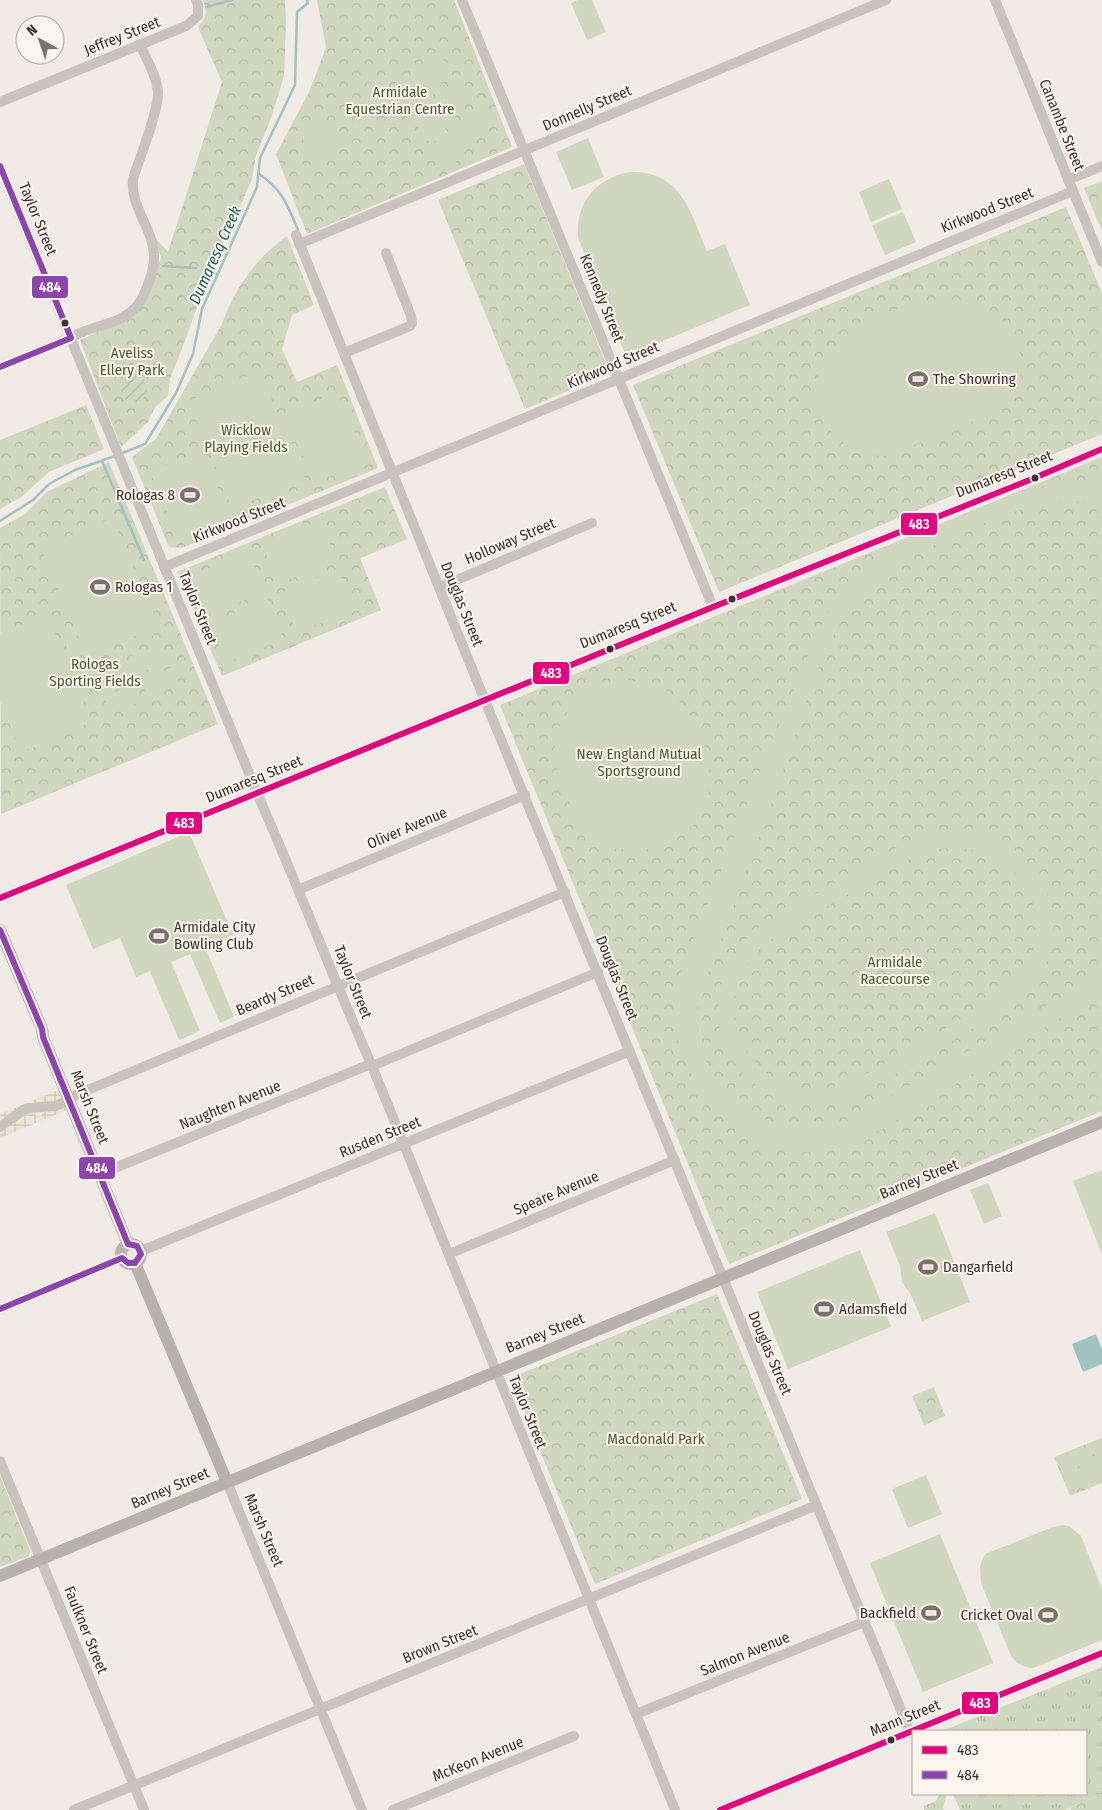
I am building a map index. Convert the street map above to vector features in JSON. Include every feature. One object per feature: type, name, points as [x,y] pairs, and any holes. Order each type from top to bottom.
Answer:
[{"type":"main road","name":"Marsh Street","points":[[0,930],[42,1029],[43,1037],[128,1244]]},
{"type":"main road","name":"Barney Street","points":[[0,1576],[1102,1122]]},
{"type":"main road","points":[[128,1244],[135,1245],[138,1257],[128,1263],[122,1258],[123,1248],[128,1244]]},
{"type":"main road","name":"Marsh Street","points":[[138,1257],[227,1482]]},
{"type":"street","name":"Jeffrey Street","points":[[0,102],[186,26],[198,16],[196,0]]},
{"type":"street","name":"Kennedy Street","points":[[462,0],[713,607]]},
{"type":"street","name":"Donnelly Street","points":[[297,240],[525,150],[886,0]]},
{"type":"street","name":"Canambe Street","points":[[995,0],[1102,262]]},
{"type":"street","points":[[0,367],[121,318],[140,302],[152,269],[154,250],[132,188],[133,179],[154,113],[158,92],[140,44]]},
{"type":"street","name":"Taylor Street","points":[[0,166],[258,794],[300,889],[337,986],[675,1810]]},
{"type":"street","points":[[1068,180],[1102,166]]},
{"type":"street","name":"Kirkwood Street","points":[[164,567],[1073,191]]},
{"type":"street","name":"Douglas Street","points":[[297,240],[910,1732]]},
{"type":"street","points":[[344,353],[410,326],[412,323],[386,253]]},
{"type":"street","name":"Dumaresq Street","points":[[0,898],[1102,449]]},
{"type":"street","name":"Holloway Street","points":[[440,587],[592,523]]},
{"type":"street","name":"Oliver Avenue","points":[[300,889],[525,795]]},
{"type":"street","name":"Beardy Street","points":[[0,1127],[29,1108],[55,1106],[78,1094],[565,892]]},
{"type":"street","name":"Naughten Avenue","points":[[100,1174],[598,972]]},
{"type":"street","name":"Rusden Street","points":[[138,1257],[403,1144],[630,1051]]},
{"type":"street","name":"Speare Avenue","points":[[448,1254],[675,1160]]},
{"type":"street","points":[[0,1309],[122,1258]]},
{"type":"street","name":"Faulkner Street","points":[[0,1461],[144,1810]]},
{"type":"street","name":"Marsh Street","points":[[227,1482],[362,1810]]},
{"type":"street","name":"Brown Street","points":[[74,1810],[817,1505]]},
{"type":"street","name":"Salmon Avenue","points":[[636,1714],[864,1622]]},
{"type":"street","name":"Mann Street","points":[[915,1730],[1102,1653]]},
{"type":"street","name":"Mann Street","points":[[720,1810],[910,1732]]},
{"type":"street","name":"McKeon Avenue","points":[[393,1810],[574,1736]]},
{"type":"green space","name":"Aveliss Ellery Park","points":[[203,0],[285,0],[284,76],[271,118],[256,156],[252,179],[210,271],[170,379],[168,396],[155,407],[148,422],[121,447],[80,340],[132,317],[150,290],[161,257],[156,239],[168,252],[222,82],[198,27],[205,15]]},
{"type":"green space","name":"Armidale Equestrian Centre","points":[[317,0],[454,0],[512,147],[307,234],[276,154],[310,90],[326,47]]},
{"type":"green space","points":[[578,0],[592,0],[606,32],[587,40],[571,3]]},
{"type":"green space","points":[[437,55],[454,68],[412,121],[395,107]]},
{"type":"green space","points":[[457,79],[474,93],[432,145],[415,131]]},
{"type":"green space","points":[[480,104],[496,119],[451,167],[434,152]]},
{"type":"green space","points":[[322,122],[335,128],[341,141],[335,154],[322,160],[309,154],[303,141],[309,128]]},
{"type":"green space","points":[[588,138],[604,177],[572,190],[556,152]]},
{"type":"green space","points":[[524,164],[610,373],[525,409],[438,200]]},
{"type":"green space","points":[[630,172],[662,178],[673,186],[682,196],[689,209],[707,251],[725,244],[750,305],[626,356],[578,238],[578,225],[584,203],[590,194],[607,180]]},
{"type":"green space","points":[[889,179],[902,209],[871,222],[859,192]]},
{"type":"green space","points":[[1102,181],[1102,231],[1084,188]]},
{"type":"green space","points":[[1066,207],[1102,293],[1102,434],[719,592],[633,385]]},
{"type":"green space","points":[[903,212],[916,242],[885,255],[872,225]]},
{"type":"green space","name":"Wicklow Playing Fields","points":[[287,236],[314,305],[292,315],[282,349],[297,382],[337,365],[378,468],[182,548],[169,547],[132,457],[156,439],[222,324],[233,299],[247,275],[265,254]]},
{"type":"green space","name":"The Showring","points":[[950,301],[984,307],[1003,321],[1011,331],[1020,353],[1021,365],[1020,377],[1010,399],[992,413],[890,455],[870,455],[857,451],[845,444],[828,428],[815,405],[814,393],[816,382],[829,358],[856,331],[880,316],[910,306]]},
{"type":"green space","points":[[260,371],[305,479],[233,509],[188,401]]},
{"type":"green space","points":[[134,376],[143,380],[147,389],[143,398],[134,402],[125,398],[121,389],[125,380]]},
{"type":"green space","points":[[337,392],[366,461],[314,483],[285,414]]},
{"type":"green space","points":[[86,405],[104,449],[49,472],[20,498],[0,509],[0,440]]},
{"type":"green space","name":"Rologas 8","points":[[202,450],[231,519],[178,541],[150,472]]},
{"type":"green space","name":"Armidale Racecourse","points":[[1102,457],[1102,1111],[729,1264],[500,705]]},
{"type":"green space","name":"Rologas Sporting Fields","points":[[109,462],[218,724],[1,814],[0,528],[25,514],[47,492]]},
{"type":"green space","points":[[1079,485],[1102,487],[1102,505],[1086,502],[1053,503],[1020,510],[988,521],[903,561],[878,579],[851,607],[839,626],[818,669],[788,757],[704,984],[697,1010],[698,1034],[704,1056],[714,1076],[728,1094],[745,1109],[765,1119],[787,1126],[821,1127],[851,1119],[1102,973],[1102,992],[953,1086],[858,1142],[838,1149],[798,1152],[759,1142],[725,1120],[704,1095],[690,1070],[679,1043],[673,1016],[673,1003],[679,975],[691,944],[815,638],[833,604],[846,586],[871,562],[900,544],[931,529],[1016,494],[1045,487]]},
{"type":"green space","points":[[385,487],[407,539],[360,558],[381,610],[222,676],[177,572]]},
{"type":"green space","name":"Rologas 1","points":[[113,518],[158,626],[86,656],[41,548]]},
{"type":"green space","points":[[320,520],[337,560],[279,584],[262,545]]},
{"type":"green space","points":[[248,552],[264,592],[206,616],[190,576]]},
{"type":"green space","points":[[338,569],[355,609],[297,633],[280,593]]},
{"type":"green space","points":[[268,599],[284,639],[226,663],[210,624]]},
{"type":"green space","points":[[47,614],[92,722],[21,752],[0,702],[0,634]]},
{"type":"green space","points":[[71,633],[82,659],[73,663],[62,636]]},
{"type":"green space","points":[[161,644],[168,661],[136,675],[129,657]]},
{"type":"green space","points":[[126,659],[133,676],[101,689],[94,672]]},
{"type":"green space","points":[[173,667],[180,685],[148,698],[141,681]]},
{"type":"green space","name":"New England Mutual Sportsground","points":[[625,680],[646,683],[659,688],[671,694],[683,705],[702,740],[710,771],[706,804],[695,823],[679,837],[667,844],[655,848],[631,851],[607,845],[596,839],[586,832],[578,822],[572,811],[555,756],[558,731],[574,703],[599,685]]},
{"type":"green space","points":[[135,683],[143,701],[111,714],[104,697]]},
{"type":"green space","points":[[951,830],[971,832],[1000,841],[1017,851],[1038,875],[1047,893],[1052,913],[1053,932],[1050,952],[1043,971],[1032,988],[1017,1003],[848,1101],[824,1106],[800,1104],[784,1100],[756,1085],[736,1065],[724,1041],[718,1015],[721,988],[730,962],[746,939],[770,920],[905,843],[935,832]],"holes":[[[955,847],[987,854],[1000,861],[1022,882],[1030,895],[1036,927],[1035,939],[1029,961],[1016,981],[987,1004],[875,1069],[843,1084],[821,1089],[799,1088],[779,1081],[761,1069],[748,1053],[738,1035],[734,1014],[735,993],[742,972],[754,954],[782,932],[911,859],[939,849]]]},
{"type":"green space","name":"Armidale City Bowling Club","points":[[189,832],[233,935],[205,947],[234,1017],[220,1023],[190,954],[171,962],[200,1031],[179,1040],[150,971],[136,977],[120,938],[93,949],[66,885]]},
{"type":"green space","points":[[1102,1170],[1102,1254],[1073,1181]]},
{"type":"green space","points":[[988,1183],[1002,1216],[984,1224],[970,1190]]},
{"type":"green space","name":"Dangarfield","points":[[935,1213],[970,1302],[922,1321],[910,1293],[902,1282],[900,1266],[886,1232]]},
{"type":"green space","name":"Adamsfield","points":[[860,1250],[891,1327],[788,1369],[757,1292]]},
{"type":"green space","name":"Macdonald Park","points":[[717,1294],[802,1499],[595,1584],[510,1378]]},
{"type":"green space","points":[[934,1387],[945,1416],[924,1425],[912,1396]]},
{"type":"green space","points":[[1102,1438],[1102,1483],[1070,1496],[1054,1457]]},
{"type":"green space","points":[[1102,1442],[1102,1475],[1091,1446]]},
{"type":"green space","points":[[1089,1447],[1102,1479],[1087,1485],[1074,1453]]},
{"type":"green space","points":[[1072,1453],[1084,1485],[1069,1491],[1057,1459]]},
{"type":"green space","points":[[926,1475],[942,1514],[908,1528],[892,1489]]},
{"type":"green space","points":[[0,1476],[30,1551],[29,1556],[0,1567]]},
{"type":"green space","name":"Cricket Oval","points":[[1062,1525],[1069,1526],[1081,1536],[1102,1589],[1102,1640],[1033,1668],[1026,1667],[1018,1663],[1011,1656],[981,1583],[980,1567],[985,1554]]},
{"type":"green space","name":"Backfield","points":[[940,1534],[993,1663],[923,1692],[870,1563]]},
{"type":"green space","points":[[1102,1667],[1102,1794],[1065,1810],[960,1810],[953,1795],[1087,1795],[1087,1730],[944,1730]]},
{"type":"green space","points":[[1102,1794],[1102,1810],[1071,1810],[1070,1808]]},
{"type":"green space","points":[[939,1795],[945,1795],[944,1810],[924,1810],[924,1806],[936,1801]]},
{"type":"shaded area","points":[[58,1090],[62,1100],[6,1119],[0,1118],[0,1114]]},
{"type":"shaded area","points":[[65,1106],[67,1110],[0,1138],[0,1128],[15,1117],[38,1109],[35,1115],[41,1116],[45,1110]]},
{"type":"water","points":[[1096,1334],[1102,1349],[1102,1364],[1083,1372],[1072,1344]]},
{"type":"waterway","points":[[206,7],[232,0]]},
{"type":"waterway","name":"Dumaresq Creek","points":[[120,454],[145,444],[176,393],[193,354],[202,309],[257,187],[260,158],[295,85],[297,12],[308,3],[307,0]]},
{"type":"waterway","points":[[258,173],[283,198],[298,230]]},
{"type":"waterway","points":[[163,266],[196,268]]},
{"type":"waterway","points":[[203,270],[217,274]]},
{"type":"waterway","name":"Dumaresq Creek","points":[[0,521],[33,500],[49,484],[75,470],[115,456]]},
{"type":"waterway","points":[[102,461],[144,560]]},
{"type":"transit line","name":"484","points":[[0,166],[71,338],[0,367]]},
{"type":"transit line","name":"483","points":[[0,898],[1102,449]]},
{"type":"transit line","name":"484","points":[[0,930],[42,1029],[43,1037],[128,1244],[137,1246],[141,1254],[135,1263],[128,1263],[122,1258],[0,1309]]},
{"type":"transit line","name":"483","points":[[915,1730],[1102,1653]]},
{"type":"transit line","name":"483","points":[[720,1810],[912,1731]]},
{"type":"place","name":"The Showring","points":[[918,379]]},
{"type":"place","name":"Rologas 8","points":[[190,495]]},
{"type":"place","name":"Rologas 1","points":[[100,587]]},
{"type":"place","name":"Armidale City Bowling Club","points":[[159,936]]},
{"type":"place","name":"Dangarfield","points":[[928,1267]]},
{"type":"place","name":"Adamsfield","points":[[824,1309]]},
{"type":"place","name":"Backfield","points":[[931,1613]]},
{"type":"place","name":"Cricket Oval","points":[[1048,1615]]}]
